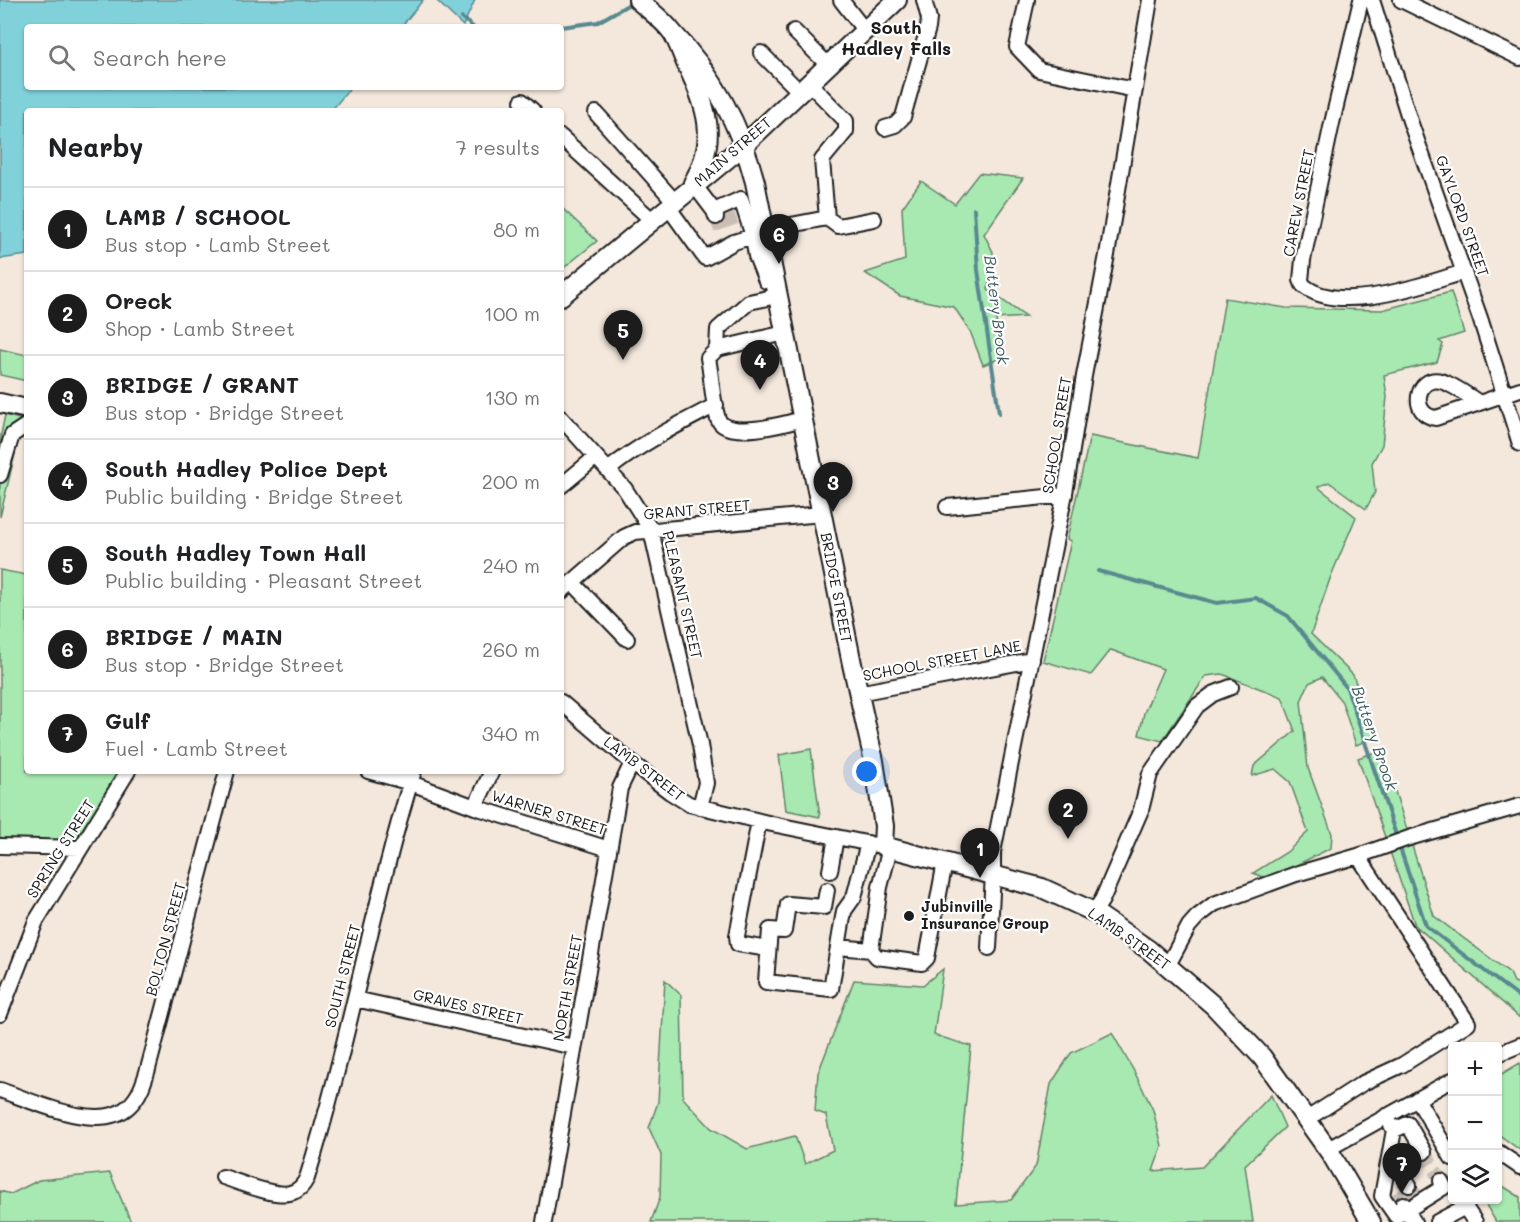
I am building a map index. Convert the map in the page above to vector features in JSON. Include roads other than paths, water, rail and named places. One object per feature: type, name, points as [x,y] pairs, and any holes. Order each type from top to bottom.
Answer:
[{"type":"main road","points":[[638,0],[672,32],[698,89],[708,122],[705,159],[682,197]]},
{"type":"main road","name":"MAIN STREET","points":[[564,294],[744,145],[897,0]]},
{"type":"main road","name":"BRIDGE STREET","points":[[672,32],[712,81],[731,114],[744,145],[755,182],[759,233],[776,287],[873,761],[882,815],[880,846]]},
{"type":"main road","points":[[0,403],[24,408]]},
{"type":"main road","name":"LAMB STREET","points":[[880,846],[1042,888],[1094,912],[1133,938],[1168,965],[1247,1039],[1276,1075],[1328,1149],[1371,1222]]},
{"type":"street","points":[[841,0],[866,31]]},
{"type":"street","points":[[885,128],[895,125],[903,117],[928,28],[929,19],[924,0]]},
{"type":"street","points":[[1027,0],[1017,47],[1039,70],[1135,90]]},
{"type":"street","name":"SCHOOL STREET","points":[[988,948],[993,852],[1006,777],[1065,495],[1150,0]]},
{"type":"street","name":"CAREW STREET","points":[[1361,0],[1312,215],[1301,280],[1303,285],[1328,296],[1371,297],[1414,288],[1464,272]]},
{"type":"street","name":"GAYLORD STREET","points":[[1372,0],[1410,121],[1464,272],[1520,444]]},
{"type":"street","points":[[1401,0],[1520,58]]},
{"type":"street","points":[[794,31],[829,66]]},
{"type":"street","points":[[761,53],[846,121],[846,131],[822,160],[827,218]]},
{"type":"street","points":[[522,101],[530,108]]},
{"type":"street","points":[[596,113],[682,197],[720,212],[741,199],[759,233]]},
{"type":"street","points":[[564,140],[653,221]]},
{"type":"street","points":[[682,197],[705,258],[729,237],[827,218],[838,226],[874,219]]},
{"type":"street","points":[[717,349],[718,329],[749,302],[776,287]]},
{"type":"street","points":[[785,333],[717,349],[708,358],[719,421],[727,428],[739,431],[802,419]]},
{"type":"street","points":[[1478,402],[1520,388]]},
{"type":"street","points":[[608,470],[625,456],[657,436],[716,405]]},
{"type":"street","name":"PLEASANT STREET","points":[[564,421],[625,489],[651,530],[700,745],[706,783],[700,807]]},
{"type":"street","points":[[0,475],[12,435],[24,427]]},
{"type":"street","points":[[564,484],[596,457]]},
{"type":"street","points":[[947,507],[1065,495]]},
{"type":"street","name":"GRANT STREET","points":[[564,589],[624,537],[635,532],[675,530],[821,514]]},
{"type":"street","points":[[572,582],[627,639]]},
{"type":"street","name":"SCHOOL STREET LANE","points":[[858,693],[1032,660]]},
{"type":"street","points":[[1094,912],[1106,891],[1141,810],[1150,774],[1197,706],[1213,694],[1231,687]]},
{"type":"street","name":"LAMB STREET","points":[[564,705],[632,763],[689,804],[880,846]]},
{"type":"street","name":"NORTH STREET","points":[[544,1222],[620,788],[632,763]]},
{"type":"street","name":"SPRING STREET","points":[[0,1014],[36,921],[126,774]]},
{"type":"street","name":"BOLTON STREET","points":[[0,1090],[61,1111],[104,1118],[125,1110],[138,1095],[145,1078],[226,774]]},
{"type":"street","name":"WARNER STREET","points":[[390,774],[412,777],[475,807],[609,849]]},
{"type":"street","points":[[475,807],[491,774]]},
{"type":"street","name":"SOUTH STREET","points":[[223,1177],[281,1193],[292,1193],[300,1188],[307,1178],[412,777]]},
{"type":"street","points":[[1168,965],[1190,926],[1197,917],[1214,904],[1296,874],[1520,806]]},
{"type":"street","points":[[759,821],[737,936],[738,944],[768,949]]},
{"type":"street","points":[[830,871],[836,837]]},
{"type":"street","points":[[0,846],[80,848]]},
{"type":"street","points":[[844,911],[788,904],[784,931],[770,930],[766,982],[831,989],[844,911],[854,897],[880,846]]},
{"type":"street","points":[[871,950],[880,887],[880,846]]},
{"type":"street","points":[[1307,1119],[1363,1083],[1402,1065],[1468,1023],[1358,855]]},
{"type":"street","points":[[838,946],[871,950],[877,957],[922,963],[926,961],[945,862]]},
{"type":"street","points":[[824,907],[827,890]]},
{"type":"street","name":"GRAVES STREET","points":[[355,999],[574,1047]]},
{"type":"street","points":[[1502,1052],[1520,1045]]},
{"type":"street","points":[[1328,1149],[1417,1099],[1448,1088]]},
{"type":"street","points":[[1417,1099],[1448,1151]]},
{"type":"street","points":[[1386,1116],[1394,1130],[1382,1196],[1396,1216],[1415,1194],[1444,1187],[1441,1182]]},
{"type":"street","points":[[1394,1130],[1408,1124],[1424,1152]]},
{"type":"street","points":[[1390,1154],[1415,1194]]},
{"type":"street","points":[[1502,1155],[1520,1167]]},
{"type":"street","points":[[1386,1176],[1405,1207]]},
{"type":"street","points":[[1437,1222],[1461,1210],[1475,1222]]},
{"type":"water","points":[[0,0],[423,0],[403,24],[24,24],[24,90],[348,90],[334,108],[24,108],[24,255],[0,259]]},
{"type":"water","points":[[436,0],[475,0],[464,24],[461,24]]},
{"type":"waterway","points":[[564,27],[598,22],[633,2]]},
{"type":"waterway","points":[[462,18],[469,24]]},
{"type":"waterway","name":"Buttery Brook","points":[[974,209],[978,270],[999,413]]},
{"type":"waterway","name":"Buttery Brook","points":[[1098,571],[1217,603],[1256,598],[1288,616],[1347,688],[1397,838]]},
{"type":"waterway","name":"Buttery Brook","points":[[1399,845],[1426,926],[1520,998]]},
{"type":"tunnel","points":[[727,213],[733,229]]},
{"type":"tunnel","points":[[716,217],[722,233]]},
{"type":"tunnel","points":[[1424,1152],[1441,1181]]},
{"type":"tunnel","points":[[1409,1185],[1416,1196]]},
{"type":"tunnel","points":[[1396,1192],[1403,1204]]},
{"type":"place","name":"BRIDGE / MAIN","points":[[779,264]]},
{"type":"place","name":"South Hadley Town Hall","points":[[623,360]]},
{"type":"place","name":"South Hadley Police Dept","points":[[760,390]]},
{"type":"place","name":"BRIDGE / GRANT","points":[[833,512]]},
{"type":"place","name":"Oreck","points":[[1068,839]]},
{"type":"place","name":"LAMB / SCHOOL","points":[[980,878]]},
{"type":"place","name":"Jubinville Insurance Group","points":[[909,916]]},
{"type":"place","name":"Gulf","points":[[1402,1193]]},
{"type":"district","name":"South Hadley Falls","points":[[896,38]]}]
